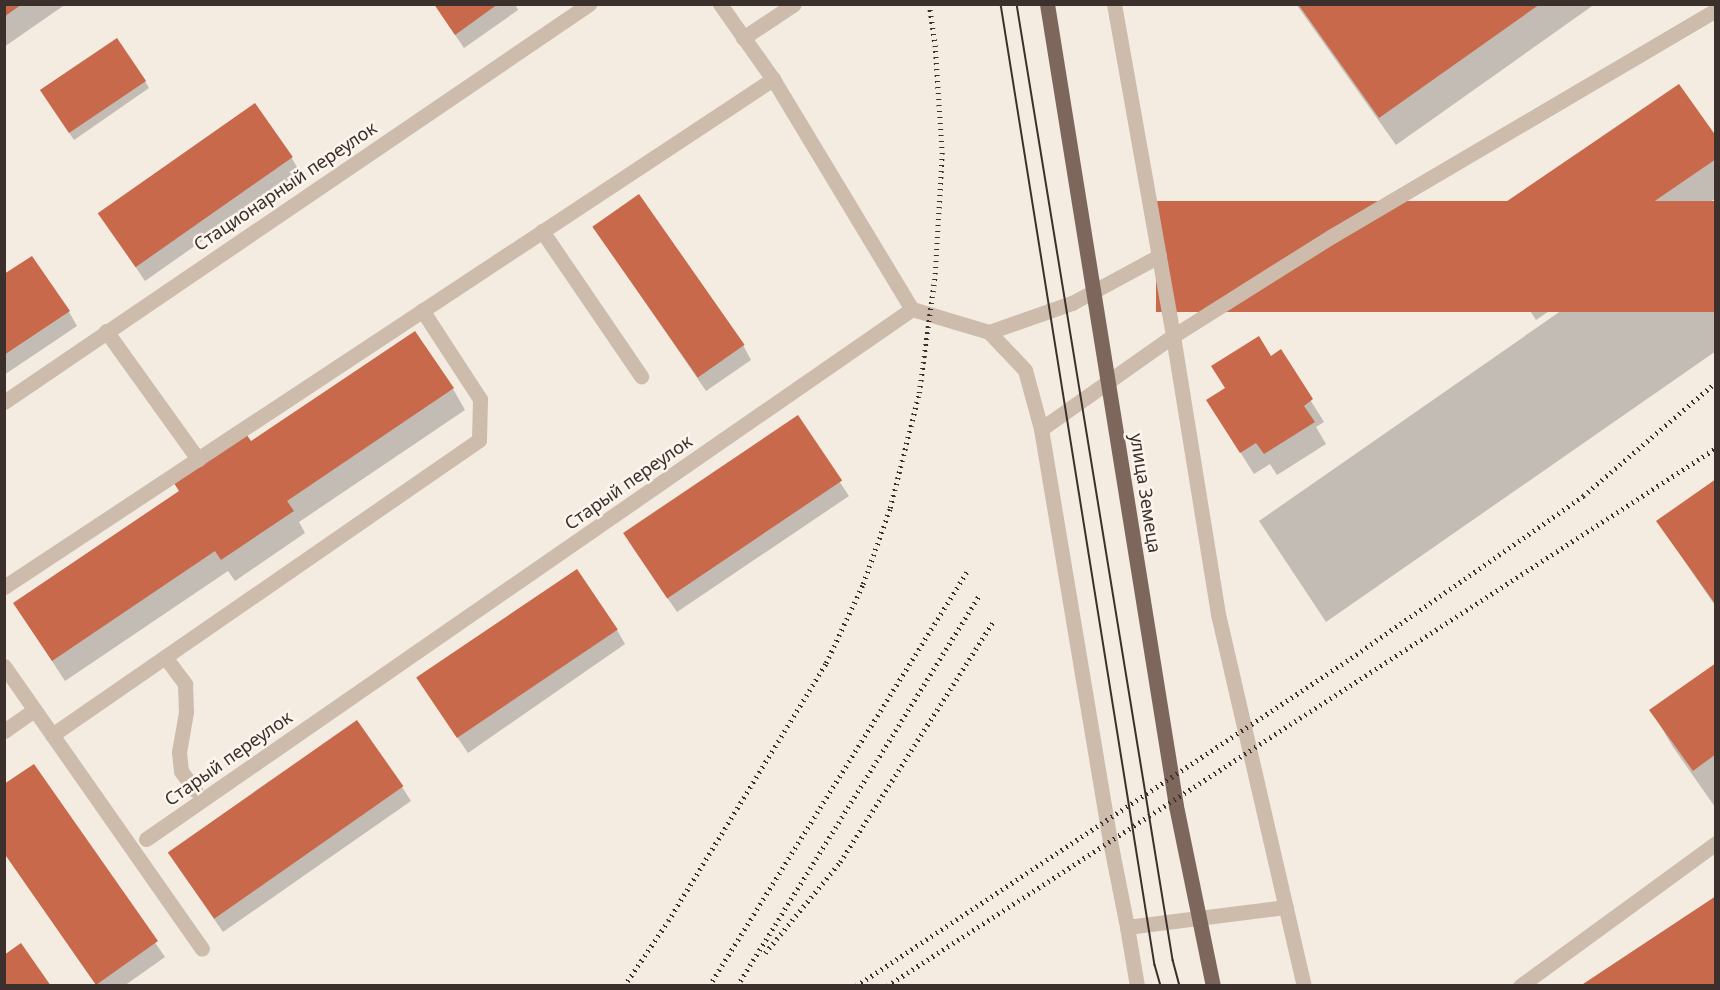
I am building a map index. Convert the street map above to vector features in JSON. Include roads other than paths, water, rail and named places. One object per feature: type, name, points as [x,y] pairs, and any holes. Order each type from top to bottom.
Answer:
[{"type":"main road","name":"улица Земеца","points":[[1047,4],[1176,806],[1213,986]]},
{"type":"street","name":"Стационарный переулок","points":[[4,402],[590,4]]},
{"type":"street","points":[[720,4],[772,80],[912,309],[990,332],[1025,370],[1041,429],[1110,841],[1137,986]]},
{"type":"street","points":[[743,38],[794,4]]},
{"type":"street","points":[[1114,4],[1173,336],[1218,614],[1304,986]]},
{"type":"street","points":[[1041,429],[1173,336],[1332,236],[1716,10]]},
{"type":"street","points":[[4,587],[772,80]]},
{"type":"street","points":[[542,231],[641,376]]},
{"type":"street","points":[[990,332],[1072,303],[1159,256]]},
{"type":"street","name":"Старый переулок","points":[[146,839],[912,309]]},
{"type":"street","points":[[52,735],[479,440],[480,399],[422,310]]},
{"type":"street","points":[[106,331],[198,459]]},
{"type":"street","points":[[165,657],[185,684],[186,712],[179,752],[181,771],[195,790]]},
{"type":"street","points":[[4,666],[202,949]]},
{"type":"street","points":[[4,731],[34,710]]},
{"type":"street","points":[[1520,986],[1716,843]]},
{"type":"street","points":[[1127,927],[1286,907]]},
{"type":"tram line","points":[[1001,4],[1155,965],[1161,986]]},
{"type":"tram line","points":[[1017,4],[1173,960],[1180,986]]},
{"type":"railway","points":[[624,986],[668,921],[826,663],[863,584],[890,508],[919,393],[935,274],[942,154],[935,47],[929,4]]},
{"type":"railway","points":[[856,986],[1351,658],[1583,496],[1716,382]]},
{"type":"railway","points":[[887,986],[1716,448]]},
{"type":"railway","points":[[709,986],[967,571]]},
{"type":"railway","points":[[737,986],[978,597]]},
{"type":"railway","points":[[765,953],[840,862],[994,620]]}]
